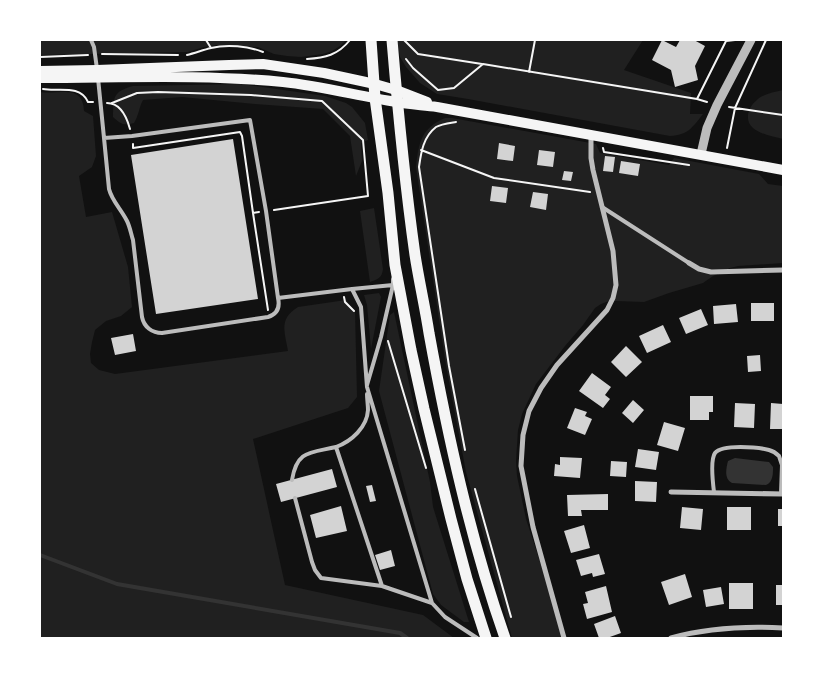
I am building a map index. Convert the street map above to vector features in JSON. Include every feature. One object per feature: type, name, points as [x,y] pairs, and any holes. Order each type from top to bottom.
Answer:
[{"type":"main road","points":[[371,40],[375,98],[388,193],[395,265],[411,350],[465,570],[486,638]]},
{"type":"main road","points":[[392,40],[397,103],[416,256],[447,425],[466,510],[505,638]]},
{"type":"main road","points":[[40,78],[263,64],[324,72],[375,84],[437,106]]},
{"type":"main road","points":[[40,71],[265,80],[323,87],[397,103],[437,106],[783,170]]},
{"type":"street","points":[[701,154],[707,128],[717,105],[751,40]]},
{"type":"street","points":[[564,638],[529,510],[521,466],[522,435],[529,411],[541,388],[557,365],[603,315],[613,298],[616,285],[613,252],[591,158],[591,135]]},
{"type":"street","points":[[688,263],[699,269],[711,272],[783,270]]},
{"type":"street","points":[[671,492],[782,494]]},
{"type":"street","points":[[671,638],[732,628],[783,628]]},
{"type":"lane","points":[[92,40],[96,54],[97,74],[109,189],[111,196],[127,221],[133,240],[142,317],[145,326],[153,332],[162,334],[268,317],[276,314],[278,298],[266,211],[250,120],[104,138]]},
{"type":"lane","points":[[602,207],[688,263]]},
{"type":"lane","points":[[395,265],[393,285],[367,387],[432,603],[445,617],[477,638]]},
{"type":"lane","points":[[278,298],[393,285]]},
{"type":"lane","points":[[292,480],[294,466],[302,456],[336,447],[351,440],[362,427],[368,412],[360,308],[352,289]]},
{"type":"lane","points":[[336,447],[382,586]]},
{"type":"lane","points":[[714,492],[712,476],[713,457],[719,450],[734,447],[767,449],[779,456],[782,465],[782,494]]},
{"type":"lane","points":[[295,498],[312,562],[321,578],[382,586],[432,603]]},
{"type":"path","points":[[206,40],[211,48]]},
{"type":"path","points":[[304,59],[335,53],[350,40]]},
{"type":"path","points":[[404,40],[418,54],[697,99],[717,105]]},
{"type":"path","points":[[529,72],[535,40]]},
{"type":"path","points":[[697,99],[726,41],[735,40]]},
{"type":"path","points":[[724,159],[734,108],[766,40]]},
{"type":"path","points":[[188,55],[211,48],[228,46],[264,53]]},
{"type":"path","points":[[40,57],[96,54],[178,55]]},
{"type":"path","points":[[403,55],[413,68],[438,90],[454,88],[484,64]]},
{"type":"path","points":[[40,89],[72,90],[83,95],[88,102],[100,103],[112,103],[138,93],[153,92],[251,94],[322,101],[363,140],[368,196],[253,213]]},
{"type":"path","points":[[112,103],[122,110],[128,121],[133,148],[240,132],[268,317]]},
{"type":"path","points":[[734,108],[783,115]]},
{"type":"path","points":[[466,452],[449,366],[419,167],[421,150],[494,178],[598,194]]},
{"type":"path","points":[[343,290],[345,302],[354,311]]},
{"type":"path","points":[[387,339],[427,472]]},
{"type":"path","points":[[475,489],[512,618]]},
{"type":"shaded area","points":[[40,40],[346,40],[332,51],[301,57],[274,54],[258,47],[218,45],[188,52],[40,55]]},
{"type":"shaded area","points":[[397,40],[643,40],[624,70],[691,93],[690,114],[703,114],[689,130],[670,136],[437,94],[420,83],[406,67],[400,57]]},
{"type":"shaded area","points":[[241,84],[325,96],[352,107],[365,123],[368,140],[361,143],[362,161],[356,176],[350,136],[323,109],[182,97],[143,100],[134,123],[122,124],[113,117],[115,96],[126,88],[133,86]]},
{"type":"shaded area","points":[[783,90],[783,139],[767,135],[753,128],[750,125],[748,114],[751,106],[759,98]]},
{"type":"shaded area","points":[[40,92],[75,93],[83,102],[84,111],[93,116],[96,156],[92,167],[79,176],[86,217],[112,212],[128,267],[132,307],[121,316],[106,321],[95,330],[90,354],[91,363],[99,370],[115,374],[288,351],[284,327],[285,321],[292,312],[298,307],[346,300],[355,311],[357,397],[348,408],[253,439],[285,585],[423,615],[454,638],[40,638]]},
{"type":"shaded area","points":[[445,118],[596,144],[600,153],[669,165],[674,158],[759,174],[768,184],[783,186],[783,263],[730,268],[703,283],[644,302],[609,301],[601,304],[595,308],[536,384],[522,414],[518,430],[517,476],[526,519],[550,592],[562,638],[512,638],[466,472],[446,365],[416,167],[422,138],[430,127]]},
{"type":"shaded area","points":[[374,208],[383,269],[379,278],[370,282],[360,211]]},
{"type":"shaded area","points":[[379,293],[381,297],[371,349],[367,305],[364,295]]},
{"type":"shaded area","points":[[394,312],[430,482],[433,507],[469,622],[464,622],[441,605],[433,594],[379,391],[390,315]]},
{"type":"shaded area","points":[[735,458],[769,462],[773,467],[773,475],[770,482],[766,485],[732,483],[729,481],[726,474],[728,461]]},
{"type":"building","points":[[662,40],[676,47],[680,40],[694,40],[705,46],[695,66],[698,80],[675,87],[671,70],[652,60]]},
{"type":"building","points":[[233,139],[258,299],[156,314],[131,155]]},
{"type":"building","points":[[499,143],[515,146],[513,161],[497,159]]},
{"type":"building","points":[[539,150],[555,152],[553,167],[537,165]]},
{"type":"building","points":[[605,156],[615,157],[613,172],[603,171]]},
{"type":"building","points":[[621,161],[640,164],[638,176],[619,173]]},
{"type":"building","points":[[564,171],[573,172],[571,181],[562,180]]},
{"type":"building","points":[[492,186],[508,188],[506,203],[490,201]]},
{"type":"building","points":[[533,192],[548,194],[546,210],[530,207]]},
{"type":"building","points":[[751,303],[774,303],[774,321],[751,321]]},
{"type":"building","points":[[736,304],[738,322],[714,324],[713,306]]},
{"type":"building","points":[[701,309],[708,325],[686,334],[679,318]]},
{"type":"building","points":[[663,325],[671,342],[647,353],[639,336]]},
{"type":"building","points":[[133,334],[136,351],[115,355],[111,338]]},
{"type":"building","points":[[626,346],[642,362],[626,377],[611,362]]},
{"type":"building","points":[[760,355],[761,371],[748,372],[747,356]]},
{"type":"building","points":[[592,373],[611,387],[605,395],[610,399],[603,408],[579,391]]},
{"type":"building","points":[[690,396],[713,396],[713,412],[709,412],[709,420],[690,420]]},
{"type":"building","points":[[633,400],[644,410],[633,423],[622,413]]},
{"type":"building","points":[[735,403],[755,404],[754,428],[734,427]]},
{"type":"building","points":[[771,403],[783,404],[783,429],[770,429]]},
{"type":"building","points":[[575,408],[587,412],[585,416],[592,419],[585,435],[567,428]]},
{"type":"building","points":[[664,422],[685,428],[678,451],[657,445]]},
{"type":"building","points":[[638,449],[659,452],[656,470],[635,467]]},
{"type":"building","points":[[560,457],[582,458],[580,478],[554,476],[555,464],[560,465]]},
{"type":"building","points":[[611,461],[627,462],[626,477],[610,476]]},
{"type":"building","points":[[332,469],[337,487],[281,502],[276,484]]},
{"type":"building","points":[[635,481],[657,482],[656,502],[635,501]]},
{"type":"building","points":[[372,485],[376,501],[370,502],[366,486]]},
{"type":"building","points":[[608,494],[608,510],[581,510],[582,516],[568,516],[567,495]]},
{"type":"building","points":[[341,506],[347,531],[316,538],[310,515]]},
{"type":"building","points":[[682,507],[703,509],[701,530],[680,528]]},
{"type":"building","points":[[727,507],[751,507],[751,530],[727,530]]},
{"type":"building","points":[[778,509],[783,509],[783,526],[778,526]]},
{"type":"building","points":[[584,525],[590,548],[571,553],[564,531]]},
{"type":"building","points":[[391,550],[395,566],[380,570],[375,555]]},
{"type":"building","points":[[599,554],[605,574],[593,577],[592,573],[581,576],[576,560]]},
{"type":"building","points":[[685,574],[692,597],[669,605],[661,582]]},
{"type":"building","points":[[729,583],[753,583],[753,609],[729,609]]},
{"type":"building","points":[[776,585],[783,585],[783,605],[776,605]]},
{"type":"building","points":[[606,586],[612,612],[587,619],[583,604],[588,603],[585,592]]},
{"type":"building","points":[[721,587],[724,604],[706,607],[703,590]]},
{"type":"building","points":[[615,616],[621,633],[607,638],[599,638],[594,624]]},
{"type":"waterway","points":[[40,555],[117,584],[400,633],[407,638]]}]
